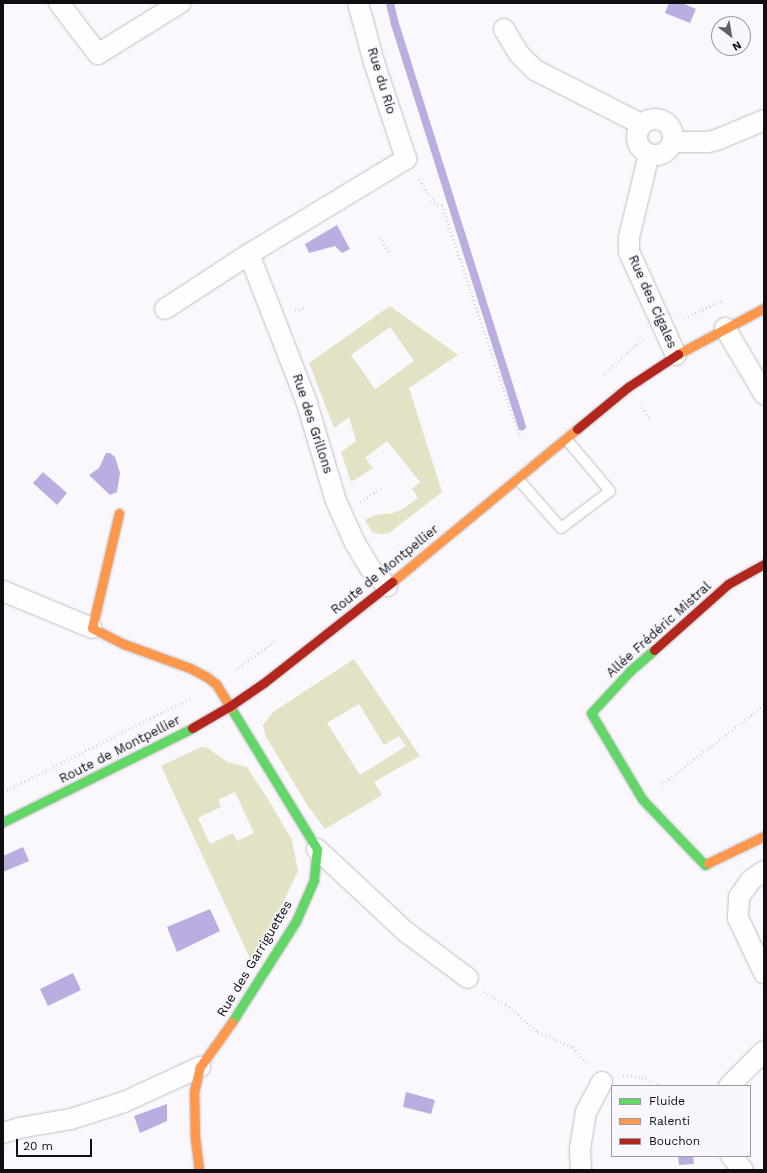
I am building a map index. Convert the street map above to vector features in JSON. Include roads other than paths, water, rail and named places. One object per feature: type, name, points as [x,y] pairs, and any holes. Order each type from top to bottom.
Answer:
[{"type":"street","points":[[59,3],[98,54],[180,3]]},
{"type":"street","name":"Rue du Rio","points":[[249,254],[406,159],[374,62],[358,3]]},
{"type":"street","points":[[504,29],[519,54],[535,70],[641,124]]},
{"type":"street","points":[[656,119],[664,121],[670,127],[672,142],[666,152],[655,155],[642,151],[636,138],[641,124],[648,120],[656,119]]},
{"type":"street","points":[[672,142],[709,142],[720,140],[764,120]]},
{"type":"street","name":"Rue des Cigales","points":[[649,154],[629,237],[629,252],[676,355]]},
{"type":"street","points":[[165,309],[249,254]]},
{"type":"street","name":"Rue des Grillons","points":[[249,254],[306,400],[336,500],[355,543],[370,568],[387,586]]},
{"type":"street","name":"Route de Montpellier","points":[[3,822],[190,729],[230,706],[265,682],[387,586],[628,387],[676,355],[764,308]]},
{"type":"street","points":[[725,328],[764,394]]},
{"type":"street","points":[[92,628],[119,513]]},
{"type":"street","name":"Allée Frédéric Mistral","points":[[764,564],[728,584],[630,671],[592,713],[642,799],[705,865],[764,836]]},
{"type":"street","points":[[3,591],[92,628],[124,644],[190,668],[208,677],[216,684],[230,706],[317,849],[406,932],[468,978]]},
{"type":"street","name":"Rue des Garriguettes","points":[[199,1170],[195,1139],[194,1092],[200,1067],[244,1005],[296,921],[314,880],[317,849]]},
{"type":"street","points":[[764,871],[751,880],[739,897],[738,918],[764,973]]},
{"type":"street","points":[[730,1085],[764,1051]]},
{"type":"street","points":[[3,1133],[19,1128],[71,1119],[124,1102],[200,1067]]},
{"type":"street","points":[[581,1170],[580,1149],[586,1112],[602,1082]]},
{"type":"street","points":[[733,1157],[743,1170]]},
{"type":"lane","points":[[518,479],[561,528],[610,491],[566,439]]},
{"type":"waterway","points":[[390,3],[395,24],[522,426]]}]
